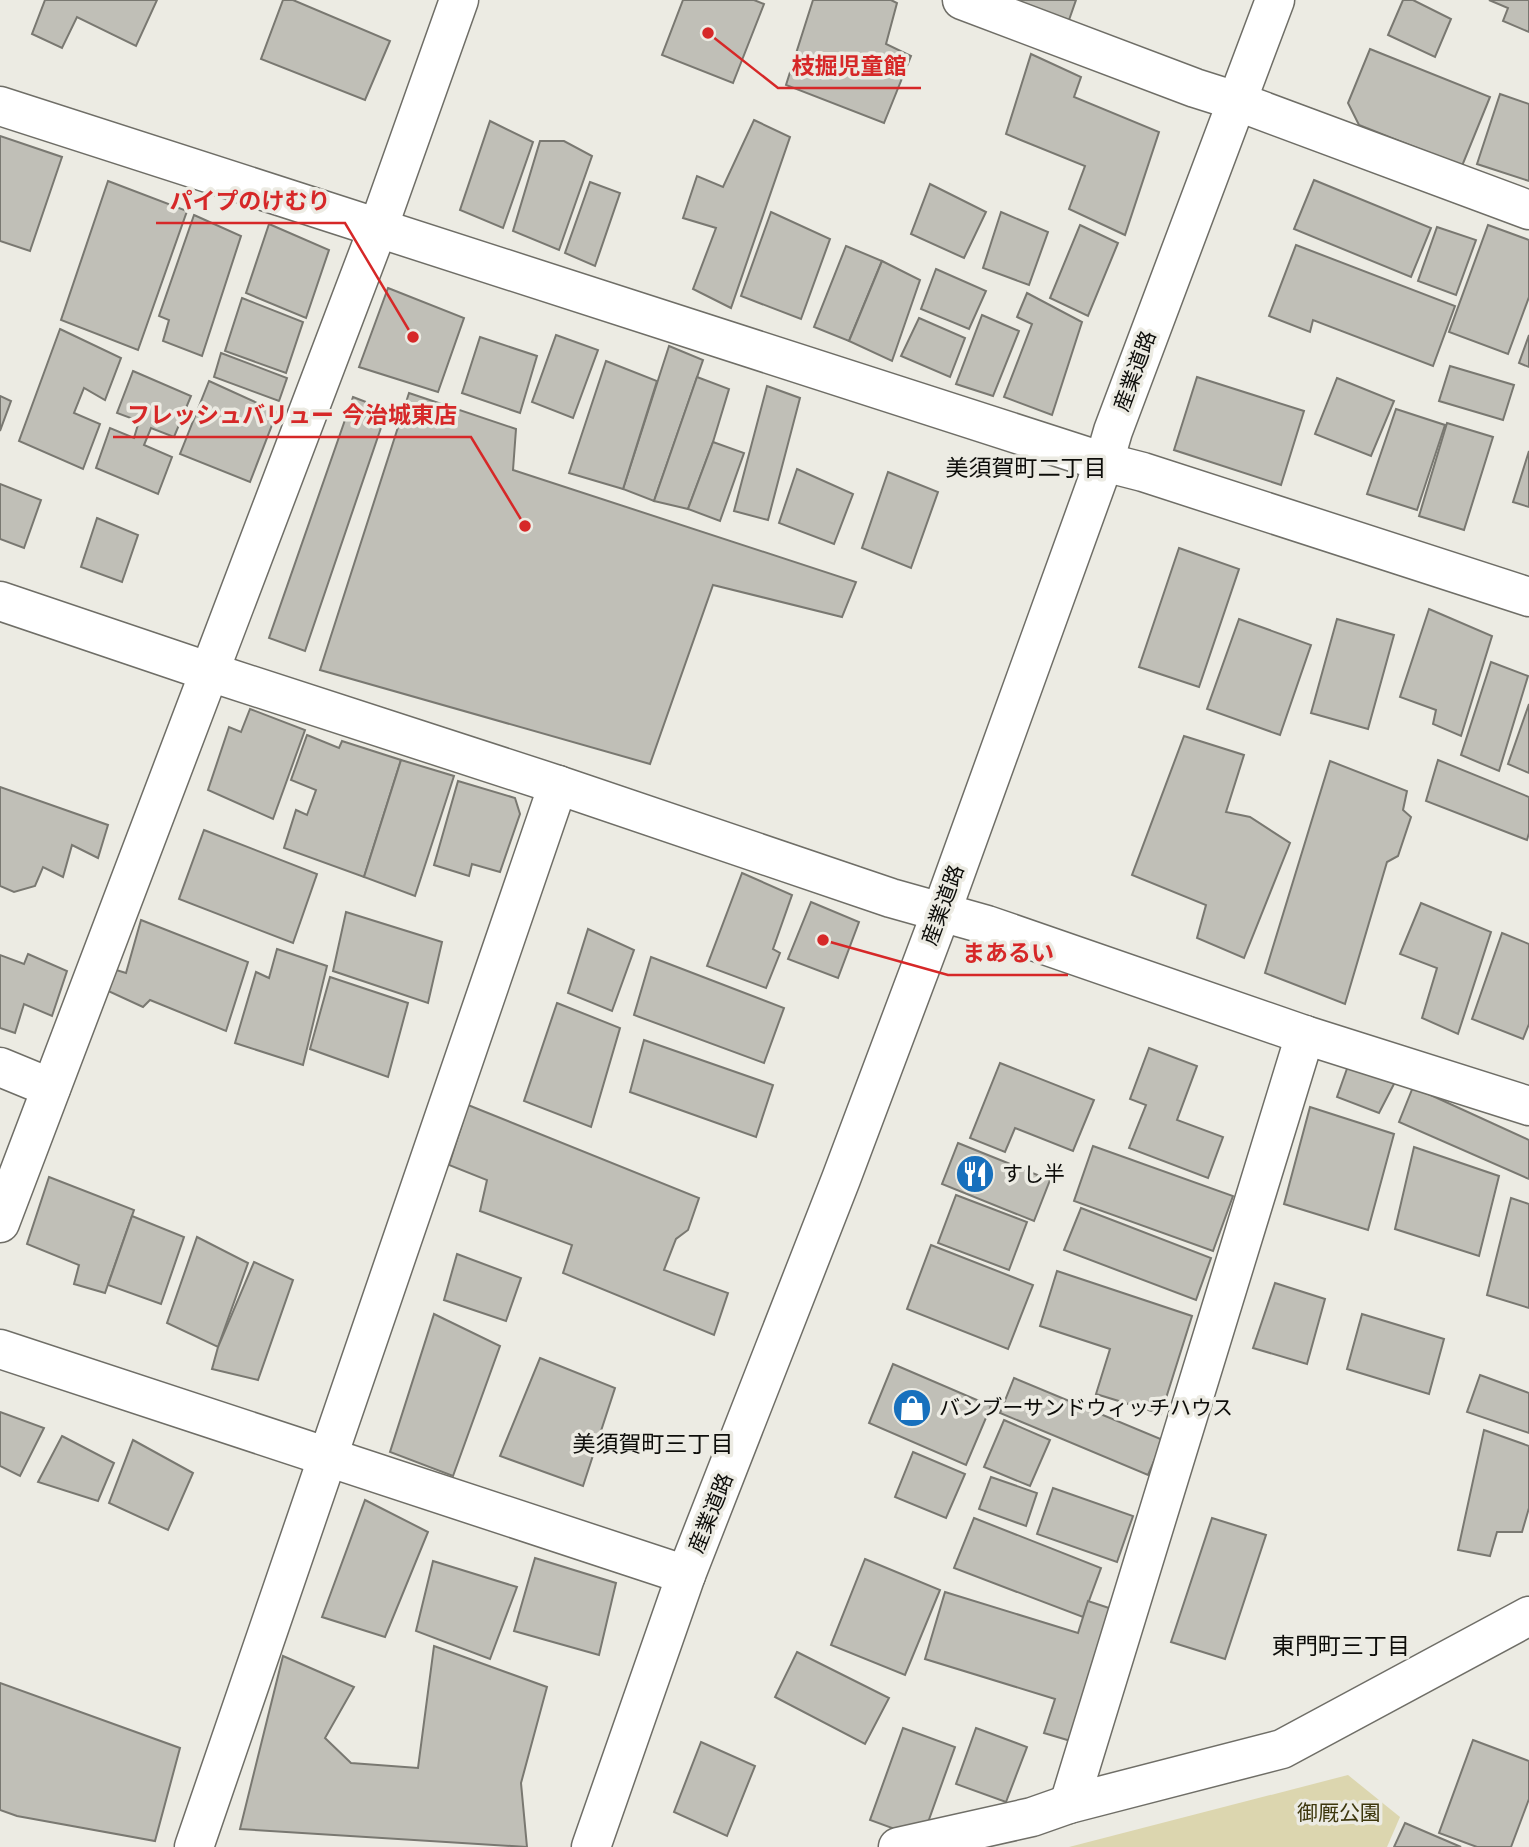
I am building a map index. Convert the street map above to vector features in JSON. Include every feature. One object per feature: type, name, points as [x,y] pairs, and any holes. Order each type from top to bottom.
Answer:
[{"type":"street","points":[[0,1223],[378,228],[459,0]]},
{"type":"street","points":[[962,0],[1529,210]]},
{"type":"street","name":"産業道路","points":[[591,1847],[686,1575],[941,913],[1113,431],[1275,0]]},
{"type":"street","points":[[0,106],[1529,597]]},
{"type":"street","points":[[0,601],[891,898],[987,925],[1305,1035],[1529,1106]]},
{"type":"street","points":[[194,1847],[558,785]]},
{"type":"street","points":[[1069,1804],[1305,1035]]},
{"type":"street","points":[[0,1067],[51,1088]]},
{"type":"street","points":[[0,1349],[686,1575]]},
{"type":"street","points":[[898,1847],[1032,1817],[1069,1804],[1282,1749],[1529,1616]]},
{"type":"green space","name":"御厩公園","points":[[1348,1775],[1400,1817],[1387,1847],[1069,1847]]},
{"type":"building","points":[[45,0],[157,0],[136,46],[77,17],[62,48],[32,34]]},
{"type":"building","points":[[283,0],[293,0],[390,41],[365,100],[261,59]]},
{"type":"building","points":[[683,0],[754,0],[764,4],[733,83],[662,55]]},
{"type":"building","points":[[813,0],[891,0],[897,3],[886,44],[911,56],[884,123],[786,85]]},
{"type":"building","points":[[1021,0],[1076,0],[1069,20],[1020,3]]},
{"type":"building","points":[[1403,0],[1413,0],[1451,19],[1435,57],[1388,35]]},
{"type":"building","points":[[1489,0],[1529,0],[1529,32],[1503,21],[1508,8]]},
{"type":"building","points":[[1370,49],[1490,97],[1462,166],[1359,125],[1348,103]]},
{"type":"building","points":[[1031,54],[1081,77],[1074,97],[1159,132],[1125,235],[1069,209],[1085,166],[1006,134]]},
{"type":"building","points":[[1500,94],[1529,104],[1529,181],[1477,164]]},
{"type":"building","points":[[754,120],[790,137],[731,308],[693,289],[716,228],[683,218],[697,176],[723,187]]},
{"type":"building","points":[[490,121],[533,142],[503,228],[460,210]]},
{"type":"building","points":[[0,136],[62,157],[30,251],[0,241]]},
{"type":"building","points":[[540,141],[564,141],[592,156],[559,250],[513,231]]},
{"type":"building","points":[[1314,180],[1431,228],[1411,277],[1294,229]]},
{"type":"building","points":[[108,181],[187,211],[138,350],[61,320]]},
{"type":"building","points":[[590,182],[620,193],[595,266],[565,253]]},
{"type":"building","points":[[930,184],[986,212],[964,258],[911,234]]},
{"type":"building","points":[[771,212],[830,239],[801,319],[741,296]]},
{"type":"building","points":[[1001,212],[1048,232],[1029,285],[983,268]]},
{"type":"building","points":[[194,215],[241,236],[202,356],[163,341],[169,320],[159,316]]},
{"type":"building","points":[[269,224],[329,250],[306,318],[246,293]]},
{"type":"building","points":[[1080,225],[1118,243],[1088,316],[1050,298]]},
{"type":"building","points":[[1488,225],[1529,240],[1529,297],[1508,354],[1449,332]]},
{"type":"building","points":[[1437,227],[1476,240],[1456,295],[1418,281]]},
{"type":"building","points":[[1296,245],[1455,306],[1433,366],[1313,320],[1310,332],[1269,316]]},
{"type":"building","points":[[846,246],[882,261],[849,341],[814,327]]},
{"type":"building","points":[[882,261],[920,280],[892,361],[849,341]]},
{"type":"building","points":[[936,269],[986,291],[969,329],[921,309]]},
{"type":"building","points":[[388,288],[464,318],[438,392],[359,367]]},
{"type":"building","points":[[1027,293],[1082,322],[1052,415],[1004,397],[1032,324],[1017,317]]},
{"type":"building","points":[[242,298],[303,322],[286,373],[225,351]]},
{"type":"building","points":[[982,315],[1019,331],[993,396],[956,384]]},
{"type":"building","points":[[919,318],[965,338],[950,377],[901,356]]},
{"type":"building","points":[[60,329],[121,358],[105,400],[84,388],[74,413],[100,424],[83,469],[19,441]]},
{"type":"building","points":[[556,335],[598,350],[573,418],[532,402]]},
{"type":"building","points":[[1529,335],[1529,367],[1519,363]]},
{"type":"building","points":[[480,337],[537,356],[520,413],[462,393]]},
{"type":"building","points":[[669,346],[703,360],[654,501],[623,489]]},
{"type":"building","points":[[221,353],[287,378],[279,401],[214,377]]},
{"type":"building","points":[[606,361],[657,381],[623,489],[569,473]]},
{"type":"building","points":[[1450,366],[1514,385],[1503,420],[1439,401]]},
{"type":"building","points":[[133,371],[191,396],[174,437],[151,428],[144,445],[172,457],[158,494],[96,468],[110,428],[134,438],[139,421],[117,413]]},
{"type":"building","points":[[697,377],[729,389],[688,509],[654,501]]},
{"type":"building","points":[[1197,377],[1304,411],[1281,485],[1174,450]]},
{"type":"building","points":[[1337,378],[1394,401],[1371,456],[1315,434]]},
{"type":"building","points":[[209,381],[277,412],[250,482],[180,454]]},
{"type":"building","points":[[767,386],[800,398],[768,520],[734,511]]},
{"type":"building","points":[[409,393],[516,429],[513,470],[856,582],[842,617],[713,585],[650,764],[320,670]]},
{"type":"building","points":[[0,396],[11,401],[0,431]]},
{"type":"building","points":[[353,397],[387,410],[305,651],[269,638]]},
{"type":"building","points":[[1396,409],[1445,425],[1417,510],[1367,494]]},
{"type":"building","points":[[1447,423],[1493,437],[1464,530],[1419,516]]},
{"type":"building","points":[[713,442],[744,453],[720,521],[688,509]]},
{"type":"building","points":[[1529,451],[1529,507],[1513,502]]},
{"type":"building","points":[[797,469],[853,494],[834,544],[779,523]]},
{"type":"building","points":[[888,472],[938,492],[911,568],[862,548]]},
{"type":"building","points":[[0,484],[41,500],[24,548],[0,539]]},
{"type":"building","points":[[97,518],[138,535],[122,582],[81,567]]},
{"type":"building","points":[[1179,548],[1239,569],[1199,687],[1139,667]]},
{"type":"building","points":[[1429,609],[1492,636],[1461,736],[1433,724],[1436,710],[1400,697]]},
{"type":"building","points":[[1239,619],[1311,645],[1280,735],[1207,709]]},
{"type":"building","points":[[1337,619],[1394,635],[1368,729],[1311,713]]},
{"type":"building","points":[[1491,662],[1528,676],[1499,771],[1461,755]]},
{"type":"building","points":[[1529,704],[1529,773],[1508,764]]},
{"type":"building","points":[[250,709],[305,730],[273,819],[208,790],[229,727],[241,732]]},
{"type":"building","points":[[307,735],[339,748],[342,741],[401,760],[364,877],[284,848],[296,810],[307,815],[316,790],[291,780]]},
{"type":"building","points":[[1184,736],[1244,755],[1226,812],[1250,817],[1290,843],[1244,958],[1197,938],[1206,905],[1132,875]]},
{"type":"building","points":[[401,760],[454,776],[415,896],[364,877]]},
{"type":"building","points":[[1438,760],[1529,797],[1527,840],[1426,801]]},
{"type":"building","points":[[1330,761],[1407,791],[1403,810],[1411,817],[1398,856],[1387,862],[1345,1004],[1265,973]]},
{"type":"building","points":[[458,781],[515,798],[520,814],[500,872],[472,864],[469,876],[434,865]]},
{"type":"building","points":[[0,787],[108,825],[98,858],[72,845],[63,877],[43,867],[35,886],[14,892],[0,886]]},
{"type":"building","points":[[204,830],[317,874],[293,943],[179,899]]},
{"type":"building","points":[[742,873],[792,895],[773,949],[780,953],[766,988],[707,966]]},
{"type":"building","points":[[811,902],[859,922],[838,978],[788,959]]},
{"type":"building","points":[[1421,903],[1491,932],[1458,1034],[1422,1018],[1437,968],[1400,954]]},
{"type":"building","points":[[346,912],[442,942],[428,1003],[333,971]]},
{"type":"building","points":[[141,920],[248,962],[226,1031],[150,1000],[143,1007],[106,990],[113,969],[126,973]]},
{"type":"building","points":[[588,929],[634,950],[612,1011],[568,993]]},
{"type":"building","points":[[1502,933],[1529,944],[1529,1024],[1523,1039],[1472,1019]]},
{"type":"building","points":[[277,949],[327,966],[303,1065],[235,1043],[256,972],[269,978]]},
{"type":"building","points":[[28,954],[67,971],[52,1016],[24,1004],[15,1033],[0,1028],[0,955],[24,964]]},
{"type":"building","points":[[651,957],[784,1008],[764,1063],[634,1015]]},
{"type":"building","points":[[330,977],[408,1003],[388,1077],[310,1049]]},
{"type":"building","points":[[557,1003],[620,1028],[591,1127],[524,1101]]},
{"type":"building","points":[[644,1040],[773,1085],[756,1137],[630,1092]]},
{"type":"building","points":[[1149,1048],[1197,1066],[1177,1120],[1223,1137],[1208,1178],[1129,1148],[1146,1105],[1130,1099]]},
{"type":"building","points":[[1000,1063],[1094,1100],[1073,1151],[1015,1128],[1005,1152],[970,1138]]},
{"type":"building","points":[[1349,1063],[1396,1080],[1379,1113],[1337,1097]]},
{"type":"building","points":[[1413,1087],[1529,1140],[1529,1179],[1399,1122]]},
{"type":"building","points":[[468,1105],[699,1198],[688,1230],[676,1239],[664,1270],[728,1293],[714,1335],[563,1273],[572,1245],[480,1211],[487,1180],[449,1165]]},
{"type":"building","points":[[1310,1107],[1394,1134],[1368,1230],[1284,1204]]},
{"type":"building","points":[[958,1143],[1050,1180],[1034,1221],[942,1184]]},
{"type":"building","points":[[1093,1146],[1233,1196],[1213,1251],[1074,1201]]},
{"type":"building","points":[[1414,1147],[1499,1176],[1479,1256],[1395,1229]]},
{"type":"building","points":[[49,1177],[134,1210],[105,1293],[74,1284],[79,1265],[27,1244]]},
{"type":"building","points":[[956,1195],[1027,1222],[1009,1270],[938,1243]]},
{"type":"building","points":[[1511,1198],[1529,1204],[1529,1308],[1487,1295]]},
{"type":"building","points":[[1081,1208],[1211,1258],[1196,1300],[1064,1250]]},
{"type":"building","points":[[132,1216],[184,1237],[161,1304],[108,1285]]},
{"type":"building","points":[[197,1237],[248,1263],[218,1347],[167,1323]]},
{"type":"building","points":[[931,1245],[1033,1285],[1008,1349],[907,1309]]},
{"type":"building","points":[[457,1254],[521,1278],[506,1321],[444,1300]]},
{"type":"building","points":[[254,1262],[293,1280],[258,1380],[212,1369],[218,1347]]},
{"type":"building","points":[[1057,1271],[1192,1316],[1161,1414],[1096,1394],[1110,1349],[1040,1326]]},
{"type":"building","points":[[1275,1283],[1325,1299],[1307,1364],[1253,1348]]},
{"type":"building","points":[[434,1314],[500,1346],[453,1476],[390,1452]]},
{"type":"building","points":[[1362,1314],[1444,1339],[1429,1394],[1347,1369]]},
{"type":"building","points":[[540,1358],[615,1388],[583,1486],[500,1456]]},
{"type":"building","points":[[893,1364],[991,1406],[966,1465],[869,1423]]},
{"type":"building","points":[[1480,1375],[1529,1393],[1529,1433],[1467,1412]]},
{"type":"building","points":[[1014,1378],[1163,1440],[1148,1475],[1000,1413]]},
{"type":"building","points":[[0,1412],[44,1428],[20,1476],[0,1466]]},
{"type":"building","points":[[1004,1420],[1050,1440],[1030,1486],[984,1467]]},
{"type":"building","points":[[1484,1430],[1529,1446],[1529,1508],[1522,1532],[1497,1532],[1490,1556],[1458,1550]]},
{"type":"building","points":[[62,1436],[114,1463],[98,1501],[38,1482]]},
{"type":"building","points":[[133,1440],[193,1473],[168,1530],[109,1503]]},
{"type":"building","points":[[913,1452],[965,1474],[946,1518],[895,1497]]},
{"type":"building","points":[[991,1477],[1037,1493],[1026,1526],[979,1509]]},
{"type":"building","points":[[1053,1488],[1133,1516],[1117,1562],[1037,1534]]},
{"type":"building","points":[[365,1500],[428,1532],[385,1637],[322,1617]]},
{"type":"building","points":[[974,1518],[1101,1568],[1083,1617],[954,1568]]},
{"type":"building","points":[[1212,1518],[1266,1535],[1225,1659],[1171,1642]]},
{"type":"building","points":[[535,1558],[616,1583],[599,1655],[514,1631]]},
{"type":"building","points":[[865,1559],[940,1590],[905,1675],[831,1645]]},
{"type":"building","points":[[433,1561],[517,1587],[490,1659],[416,1631]]},
{"type":"building","points":[[945,1592],[1078,1633],[1088,1601],[1124,1613],[1084,1745],[1044,1733],[1055,1699],[925,1659]]},
{"type":"building","points":[[434,1646],[547,1687],[521,1783],[527,1847],[240,1829],[283,1656],[354,1687],[325,1738],[351,1763],[418,1768]]},
{"type":"building","points":[[797,1652],[889,1698],[865,1744],[775,1697]]},
{"type":"building","points":[[0,1683],[180,1748],[155,1841],[17,1816],[0,1810]]},
{"type":"building","points":[[903,1728],[955,1747],[922,1839],[870,1820]]},
{"type":"building","points":[[976,1728],[1027,1747],[1006,1802],[956,1784]]},
{"type":"building","points":[[1473,1740],[1529,1761],[1529,1799],[1511,1847],[1477,1847],[1439,1833]]},
{"type":"building","points":[[701,1742],[755,1766],[727,1836],[674,1812]]},
{"type":"building","points":[[1405,1823],[1461,1847],[1394,1847]]},
{"type":"place","name":"枝掘児童館","points":[[708,33]]},
{"type":"place","name":"パイプのけむり","points":[[413,337]]},
{"type":"place","name":"フレッシュバリュー 今治城東店","points":[[525,526]]},
{"type":"place","name":"まあるい","points":[[823,940]]},
{"type":"place","name":"すし半","points":[[975,1174]]},
{"type":"place","name":"バンブーサンドウィッチハウス","points":[[912,1408]]},
{"type":"district","name":"美須賀町二丁目","points":[[1026,468]]},
{"type":"district","name":"美須賀町三丁目","points":[[653,1444]]},
{"type":"district","name":"東門町三丁目","points":[[1341,1646]]}]
